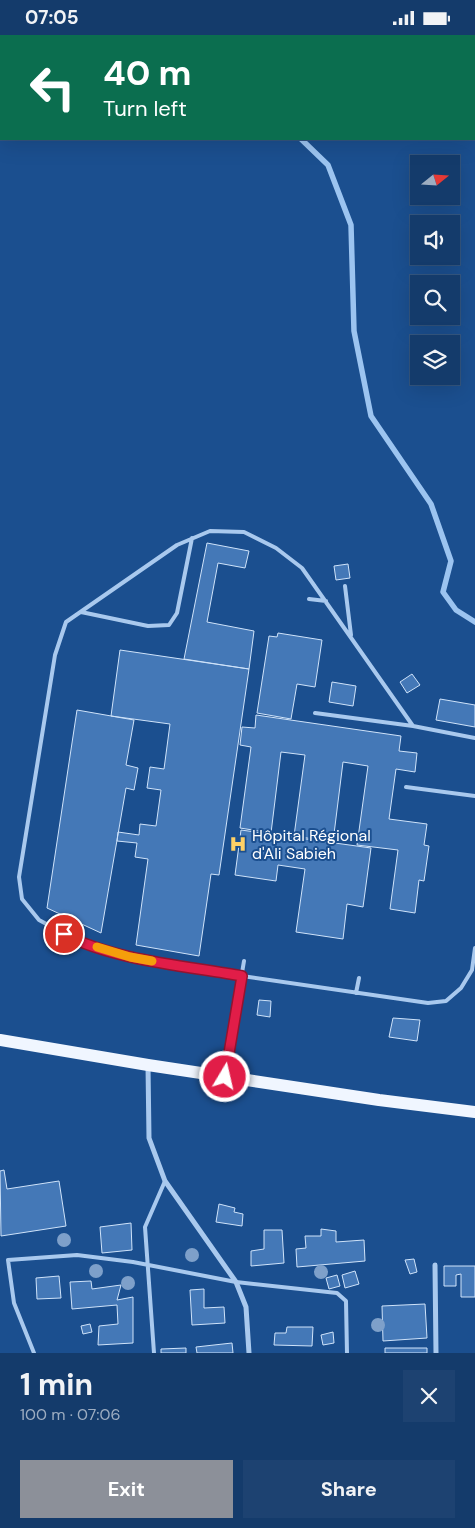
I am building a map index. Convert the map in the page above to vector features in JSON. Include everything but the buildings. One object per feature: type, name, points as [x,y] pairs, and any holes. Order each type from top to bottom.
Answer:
[{"type":"main road","points":[[0,1040],[225,1077],[475,1112]]},
{"type":"street","points":[[148,1065],[149,1138],[165,1181],[236,1282],[246,1307],[249,1353]]},
{"type":"street","points":[[435,1265],[436,1353]]},
{"type":"lane","points":[[414,727],[302,568],[276,548],[244,532],[210,531],[192,538],[177,545],[66,623],[55,655],[19,877],[22,899],[39,920],[76,940],[130,957],[242,976],[428,1003],[446,1001],[461,988],[472,970],[475,947]]},
{"type":"lane","points":[[81,612],[148,626],[169,625],[177,613],[192,538]]},
{"type":"lane","points":[[345,586],[351,638]]},
{"type":"lane","points":[[309,599],[326,601]]},
{"type":"lane","points":[[315,713],[475,738]]},
{"type":"lane","points":[[406,787],[475,796]]},
{"type":"lane","points":[[225,1077],[244,961]]},
{"type":"lane","points":[[356,993],[359,978]]},
{"type":"lane","points":[[154,1353],[145,1227],[165,1181]]},
{"type":"lane","points":[[34,1353],[14,1303],[8,1260],[77,1255],[148,1264],[236,1282],[337,1293],[346,1301],[347,1353]]},
{"type":"waterway","points":[[302,140],[328,165],[351,225],[354,331],[371,416],[431,504],[451,561],[443,592],[456,610],[475,622]]},
{"type":"slow traffic","points":[[97,947],[130,957],[152,961]]},
{"type":"place","name":"Hôpital Régional d'Ali Sabieh","points":[[238,844]]},
{"type":"route","points":[[64,934],[76,940],[130,957],[242,976],[225,1077]]}]
